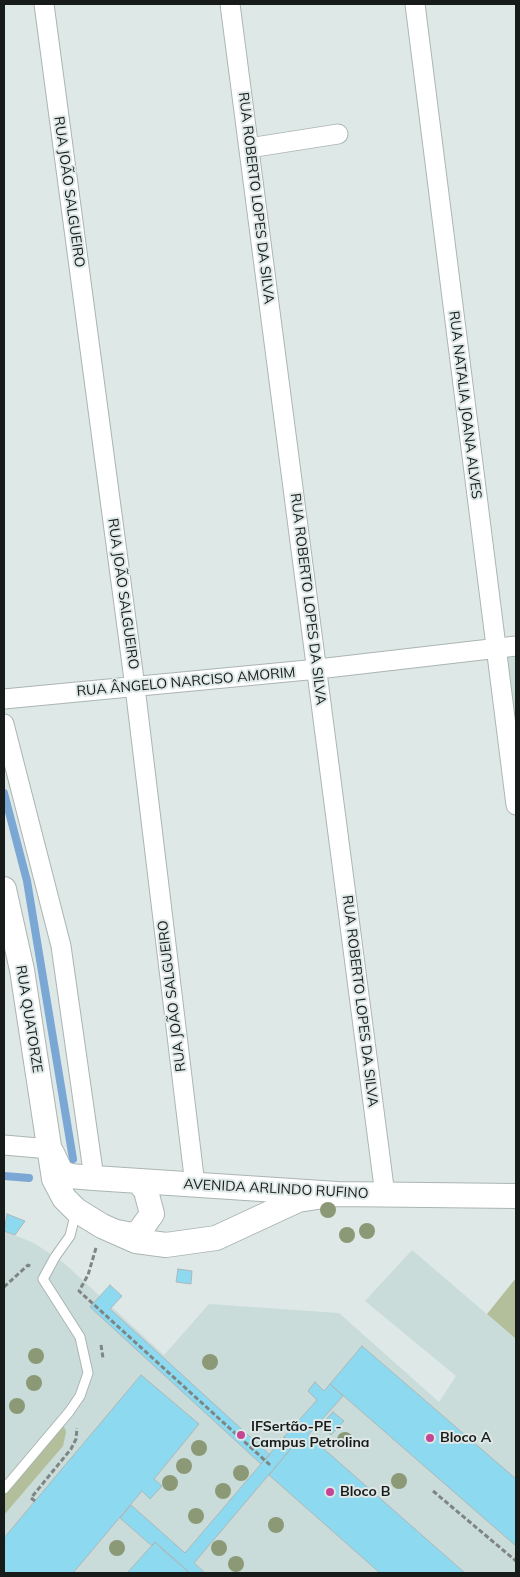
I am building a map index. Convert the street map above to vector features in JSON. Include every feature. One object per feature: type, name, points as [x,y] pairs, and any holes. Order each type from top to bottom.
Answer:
[{"type":"street","name":"RUA JOÃO SALGUEIRO","points":[[44,4],[135,687],[195,1185]]},
{"type":"street","name":"RUA ROBERTO LOPES DA SILVA","points":[[230,4],[385,1195]]},
{"type":"street","name":"RUA NATALIA JOANA ALVES","points":[[416,4],[495,650],[516,805]]},
{"type":"street","points":[[249,148],[338,134]]},
{"type":"street","name":"RUA ÂNGELO NARCISO AMORIM","points":[[4,699],[318,669],[495,650],[516,646]]},
{"type":"street","points":[[4,724],[61,946],[94,1178]]},
{"type":"street","name":"RUA QUATORZE","points":[[4,889],[22,970],[54,1178],[64,1198],[76,1210],[107,1228],[147,1244],[166,1245],[216,1238],[298,1200],[337,1194]]},
{"type":"street","points":[[4,1144],[50,1150]]},
{"type":"street","name":"AVENIDA ARLINDO RUFINO","points":[[50,1150],[61,1172],[70,1176],[337,1194],[516,1196]]},
{"type":"street","points":[[107,1228],[132,1235],[139,1232],[146,1225],[152,1214],[151,1203],[146,1191],[139,1182]]},
{"type":"lane","points":[[4,1489],[69,1412],[80,1396],[88,1373],[80,1337],[43,1278],[70,1236],[76,1210]]},
{"type":"path","points":[[107,1228],[80,1291],[270,1465]]},
{"type":"path","points":[[4,1287],[28,1265],[46,1271]]},
{"type":"path","points":[[433,1491],[516,1561]]},
{"type":"shaded area","points":[[516,655],[516,744],[506,656]]},
{"type":"shaded area","name":"IFSertão-PE - Campus Petrolina","points":[[4,1231],[34,1243],[64,1263],[164,1355],[209,1304],[339,1313],[439,1402],[456,1376],[365,1301],[412,1250],[516,1339],[516,1573],[4,1573]]},
{"type":"green space","points":[[516,1278],[516,1339],[487,1314]]},
{"type":"green space","points":[[63,1424],[66,1432],[63,1446],[4,1515],[4,1493]]},
{"type":"building","points":[[7,1214],[25,1221],[15,1235],[4,1231]]},
{"type":"building","points":[[178,1269],[192,1271],[191,1284],[176,1282]]},
{"type":"building","points":[[110,1285],[122,1296],[110,1309],[270,1455],[261,1464],[90,1307]]},
{"type":"building","name":"Bloco A","points":[[362,1346],[516,1479],[516,1546],[330,1384]]},
{"type":"building","points":[[141,1375],[199,1424],[154,1479],[162,1486],[150,1499],[142,1491],[73,1573],[4,1573],[4,1538]]},
{"type":"building","name":"Bloco B","points":[[315,1382],[324,1391],[330,1384],[343,1396],[308,1435],[465,1573],[380,1573],[269,1475],[294,1445],[284,1437],[317,1400],[308,1391]]},
{"type":"building","points":[[333,1412],[344,1421],[331,1435],[321,1425]]},
{"type":"building","points":[[284,1437],[294,1445],[194,1563],[205,1573],[190,1573],[155,1542],[152,1546],[120,1518],[131,1505],[185,1553]]},
{"type":"building","points":[[155,1542],[164,1551],[190,1573],[127,1573]]},
{"type":"waterway","points":[[4,793],[27,881],[73,1159]]},
{"type":"waterway","points":[[4,1176],[29,1178]]},
{"type":"place","name":"IFSertão-PE - Campus Petrolina","points":[[241,1435]]},
{"type":"place","name":"Bloco A","points":[[430,1438]]},
{"type":"place","name":"Bloco B","points":[[330,1492]]}]
